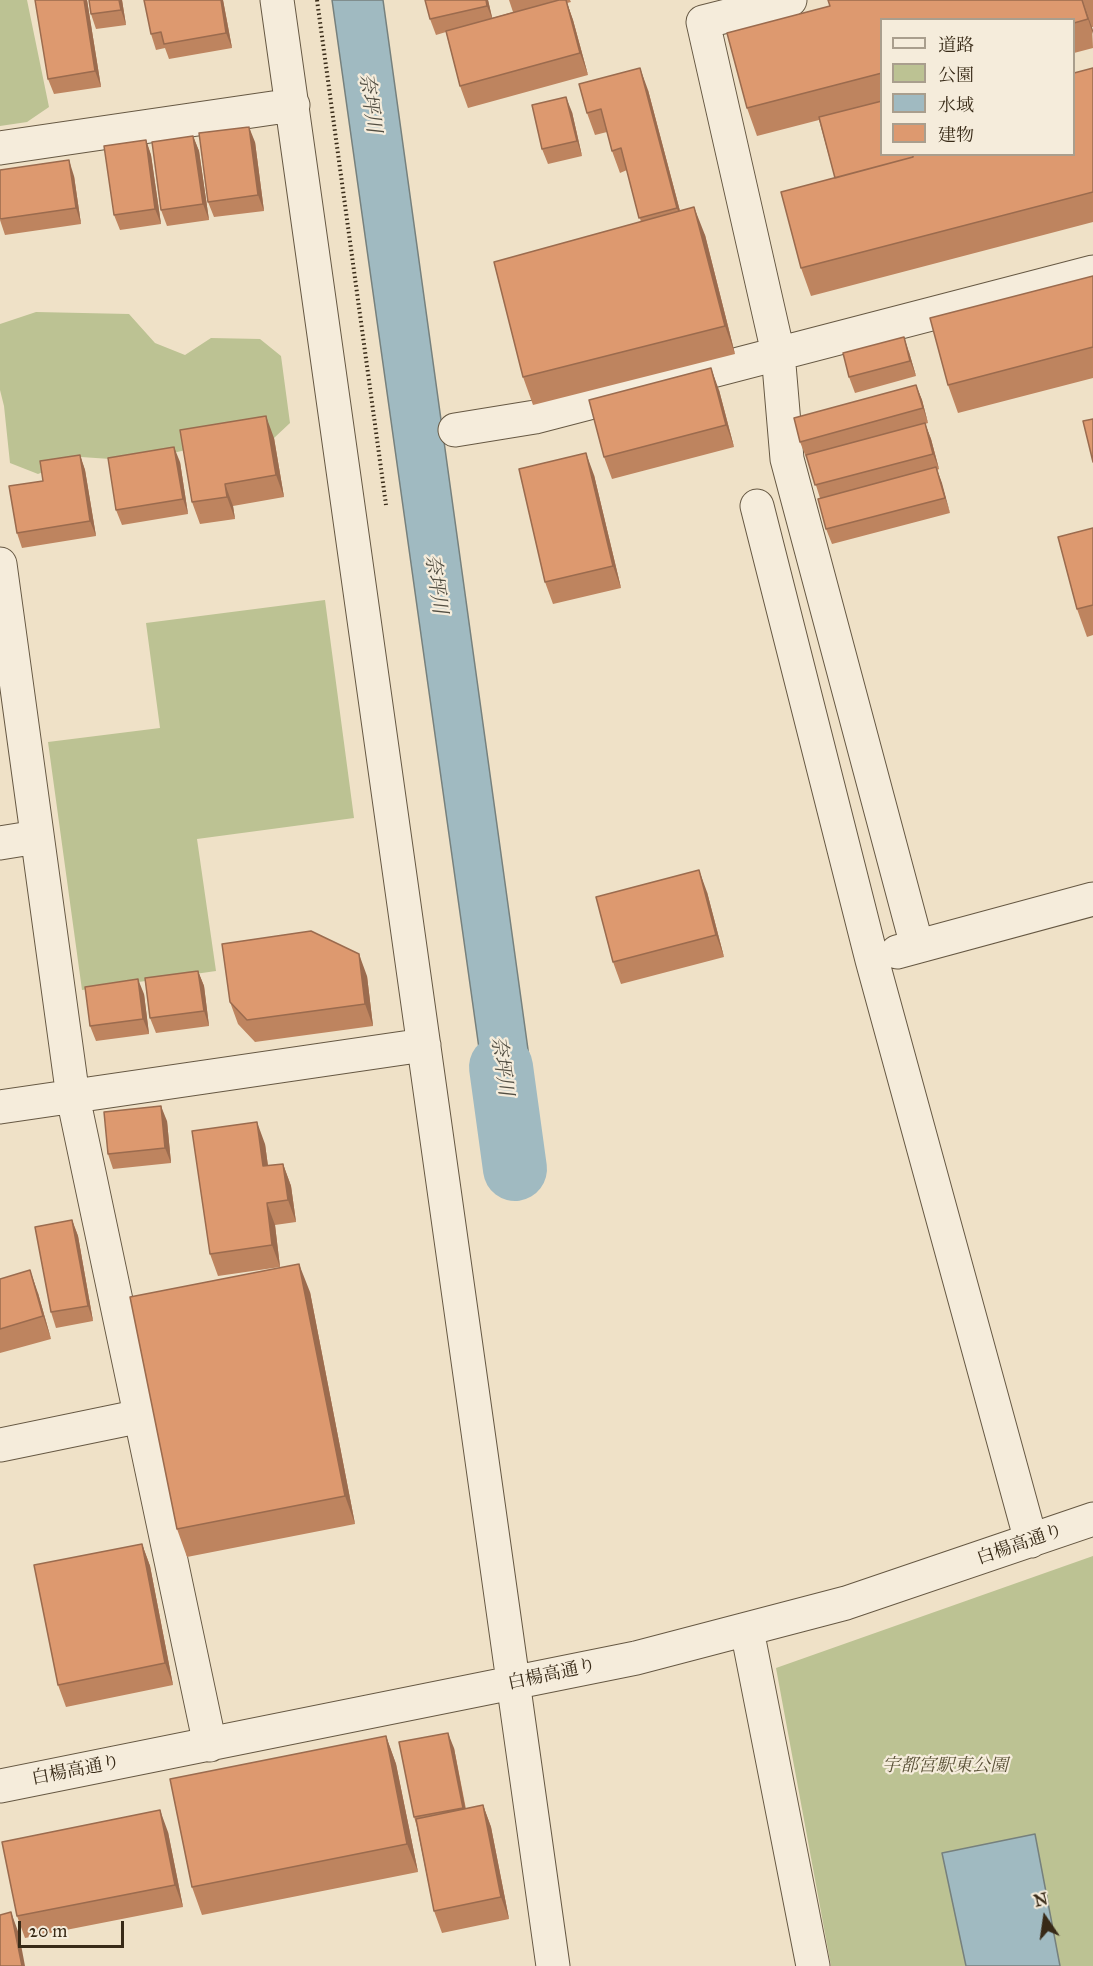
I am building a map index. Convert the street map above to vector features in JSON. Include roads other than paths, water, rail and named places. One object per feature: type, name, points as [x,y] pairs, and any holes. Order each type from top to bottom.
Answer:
[{"type":"street","points":[[277,0],[553,1966]]},
{"type":"street","points":[[790,0],[703,21],[778,353],[788,459],[916,946]]},
{"type":"street","points":[[0,148],[293,105]]},
{"type":"street","points":[[455,430],[535,417],[1093,272]]},
{"type":"street","points":[[757,506],[872,960],[1031,1541]]},
{"type":"street","points":[[1,575],[73,1097],[210,1745]]},
{"type":"street","points":[[0,843],[37,837]]},
{"type":"street","points":[[872,960],[1093,898]]},
{"type":"street","points":[[0,1107],[424,1046]]},
{"type":"street","points":[[0,1445],[141,1416]]},
{"type":"street","name":"白楊高通り","points":[[0,1786],[636,1658],[846,1603],[1093,1519]]},
{"type":"street","points":[[747,1630],[813,1966]]},
{"type":"water","points":[[332,0],[383,0],[535,1100],[532,1153],[498,1157],[484,1084]]},
{"type":"water","points":[[1035,1834],[1060,1966],[966,1966],[942,1853]]},
{"type":"waterway","name":"奈坪川","points":[[501,1067],[515,1169]]},
{"type":"park label","name":"宇都宮駅東公園","points":[[945,1767]]}]
